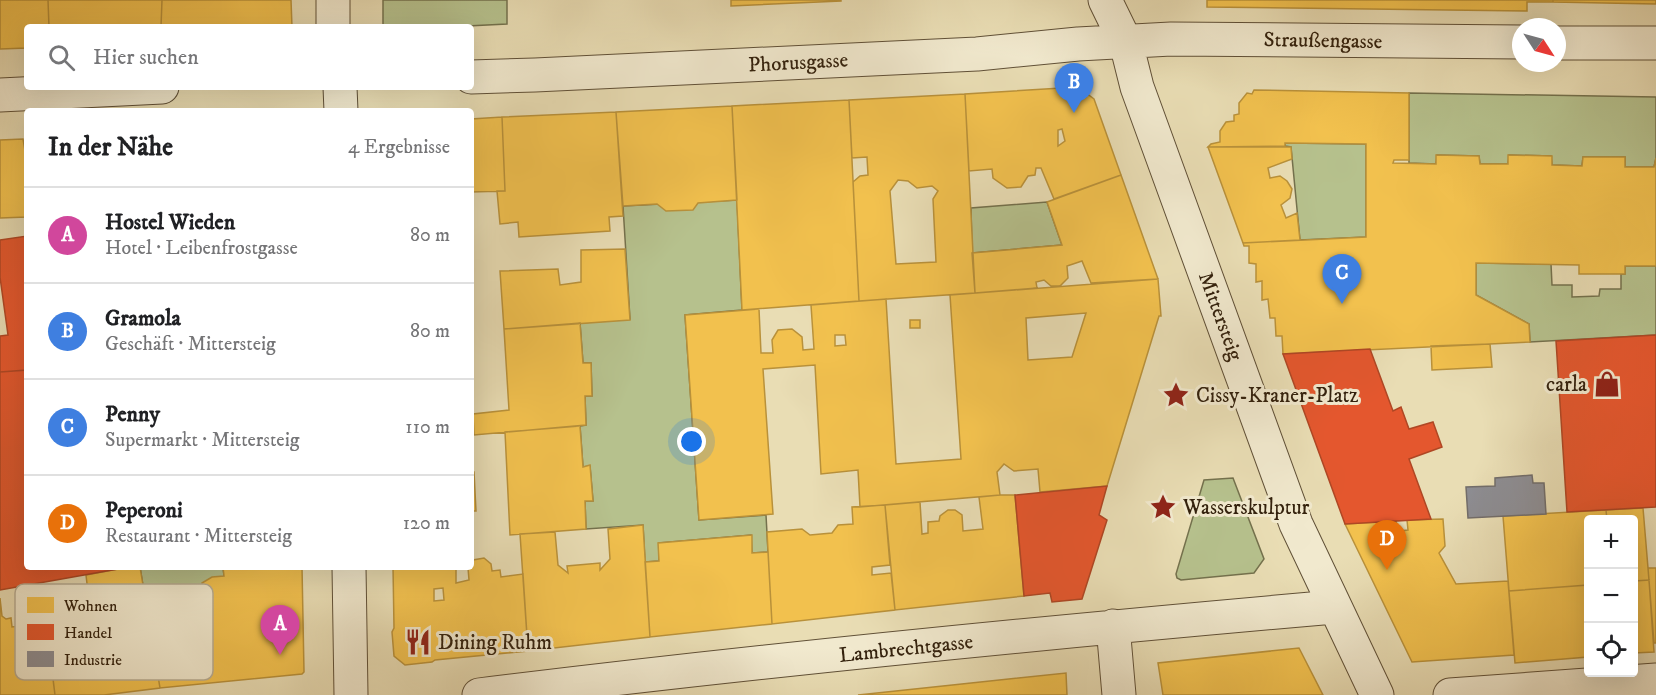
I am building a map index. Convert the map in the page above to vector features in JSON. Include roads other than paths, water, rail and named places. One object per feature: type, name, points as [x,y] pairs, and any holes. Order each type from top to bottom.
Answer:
[{"type":"street","points":[[333,0],[333,24]]},
{"type":"street","name":"Mittersteig","points":[[1105,0],[1126,43],[1137,87],[1296,524],[1377,695]]},
{"type":"street","name":"Straußengasse","points":[[1126,43],[1172,39],[1512,42]]},
{"type":"street","points":[[1566,42],[1656,44]]},
{"type":"street","name":"Phorusgasse","points":[[474,76],[547,75],[977,54],[1078,44],[1126,43]]},
{"type":"street","points":[[0,95],[101,90]]},
{"type":"street","points":[[340,90],[341,108]]},
{"type":"street","points":[[349,570],[351,695]]},
{"type":"street","name":"Lambrechtgasse","points":[[478,695],[663,684],[1113,626],[1334,607]]},
{"type":"street","points":[[1113,626],[1119,695]]},
{"type":"street","points":[[1450,695],[1656,680]]},
{"type":"place","name":"Gramola","points":[[1074,113]]},
{"type":"place","name":"Penny","points":[[1342,304]]},
{"type":"place","name":"carla","points":[[1607,384]]},
{"type":"place","name":"Cissy-Kraner-Platz","points":[[1176,395]]},
{"type":"place","name":"Wasserskulptur","points":[[1163,507]]},
{"type":"place","name":"Peperoni","points":[[1387,570]]},
{"type":"place","name":"Dining Ruhm","points":[[418,642]]},
{"type":"place","name":"Hostel Wieden","points":[[280,655]]}]
